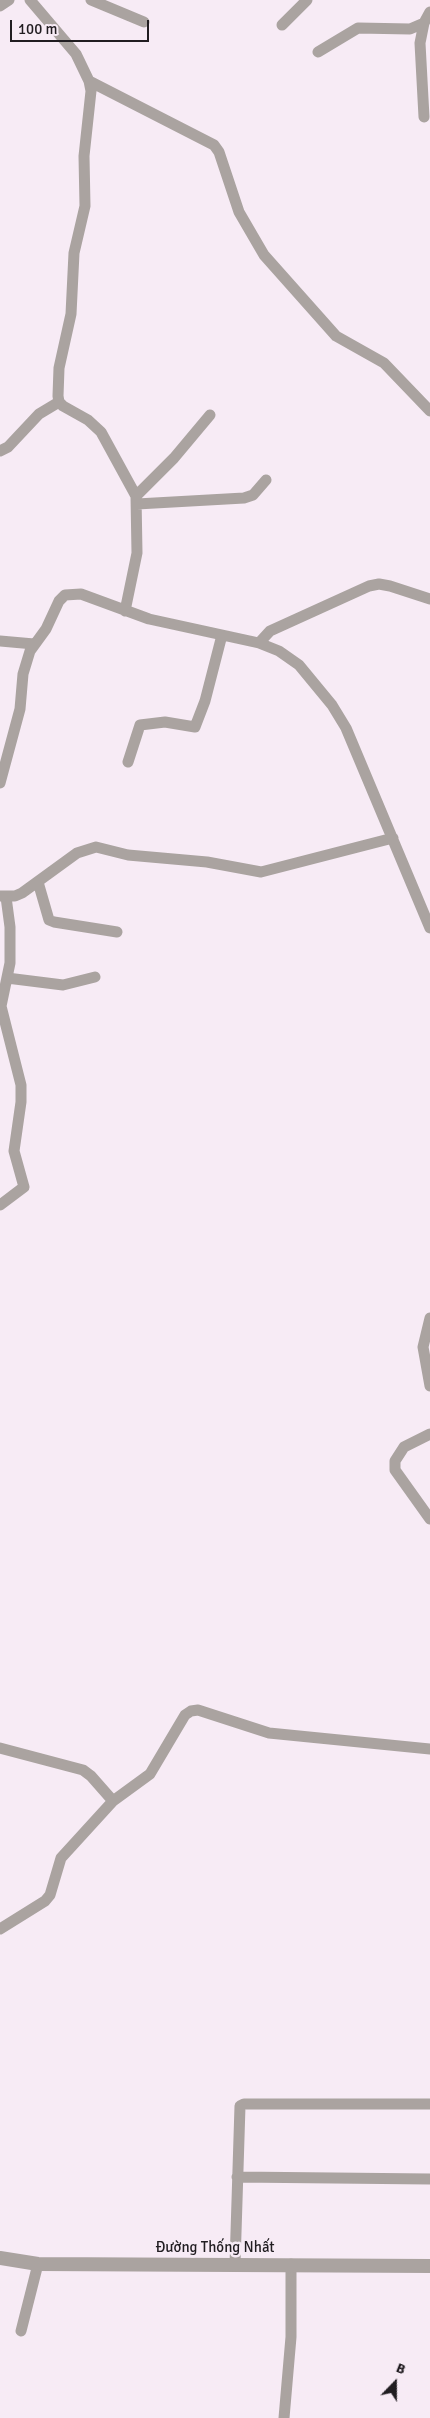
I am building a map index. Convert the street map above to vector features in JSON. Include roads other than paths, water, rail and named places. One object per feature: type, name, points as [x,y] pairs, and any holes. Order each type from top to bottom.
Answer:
[{"type":"street","points":[[0,6],[9,0]]},
{"type":"street","points":[[30,0],[76,54],[89,81],[91,91],[84,156],[85,206],[74,253],[70,323],[59,368],[59,402]]},
{"type":"street","points":[[91,0],[144,22]]},
{"type":"street","points":[[282,25],[308,0]]},
{"type":"street","points":[[424,117],[420,43],[424,23],[430,12]]},
{"type":"street","points":[[318,52],[358,28],[410,29],[424,23]]},
{"type":"street","points":[[89,81],[214,145],[219,152],[240,212],[264,255],[336,336],[384,363],[430,411]]},
{"type":"street","points":[[0,451],[8,447],[39,414],[59,402]]},
{"type":"street","points":[[59,402],[88,420],[101,432],[137,500],[137,553],[125,611]]},
{"type":"street","points":[[137,500],[210,415]]},
{"type":"street","points":[[137,500],[244,498],[253,495],[266,480]]},
{"type":"street","points":[[259,643],[270,631],[369,586],[379,584],[390,586],[430,599]]},
{"type":"street","points":[[0,783],[20,709],[25,667],[34,644],[46,629],[59,601],[65,595],[81,594],[149,619],[259,643],[279,651],[299,664],[332,705],[346,728],[430,928]]},
{"type":"street","points":[[128,762],[140,725],[165,722],[195,727],[205,701],[222,635]]},
{"type":"street","points":[[0,641],[34,644]]},
{"type":"street","points":[[0,1205],[24,1187],[14,1151],[21,1102],[21,1085],[1,1006],[10,963],[10,927],[3,897],[15,896],[38,882],[77,853],[96,847],[128,855],[207,862],[261,872],[393,838]]},
{"type":"street","points":[[38,882],[49,920],[117,932]]},
{"type":"street","points":[[7,978],[63,985],[95,977]]},
{"type":"street","points":[[430,1318],[423,1347],[430,1386]]},
{"type":"street","points":[[430,1434],[404,1447],[395,1461],[395,1470],[430,1519]]},
{"type":"street","points":[[0,1929],[44,1901],[50,1895],[61,1858],[113,1800],[150,1774],[185,1715],[191,1710],[198,1710],[269,1733],[430,1749]]},
{"type":"street","points":[[0,1748],[83,1770],[113,1800]]},
{"type":"street","points":[[235,2264],[238,2111],[244,2104],[430,2104]]},
{"type":"street","points":[[237,2177],[430,2179]]},
{"type":"street","name":"Đường Thống Nhất","points":[[0,2258],[38,2264],[430,2266]]},
{"type":"street","points":[[21,2331],[38,2264]]},
{"type":"street","points":[[284,2418],[291,2337],[291,2264]]}]
